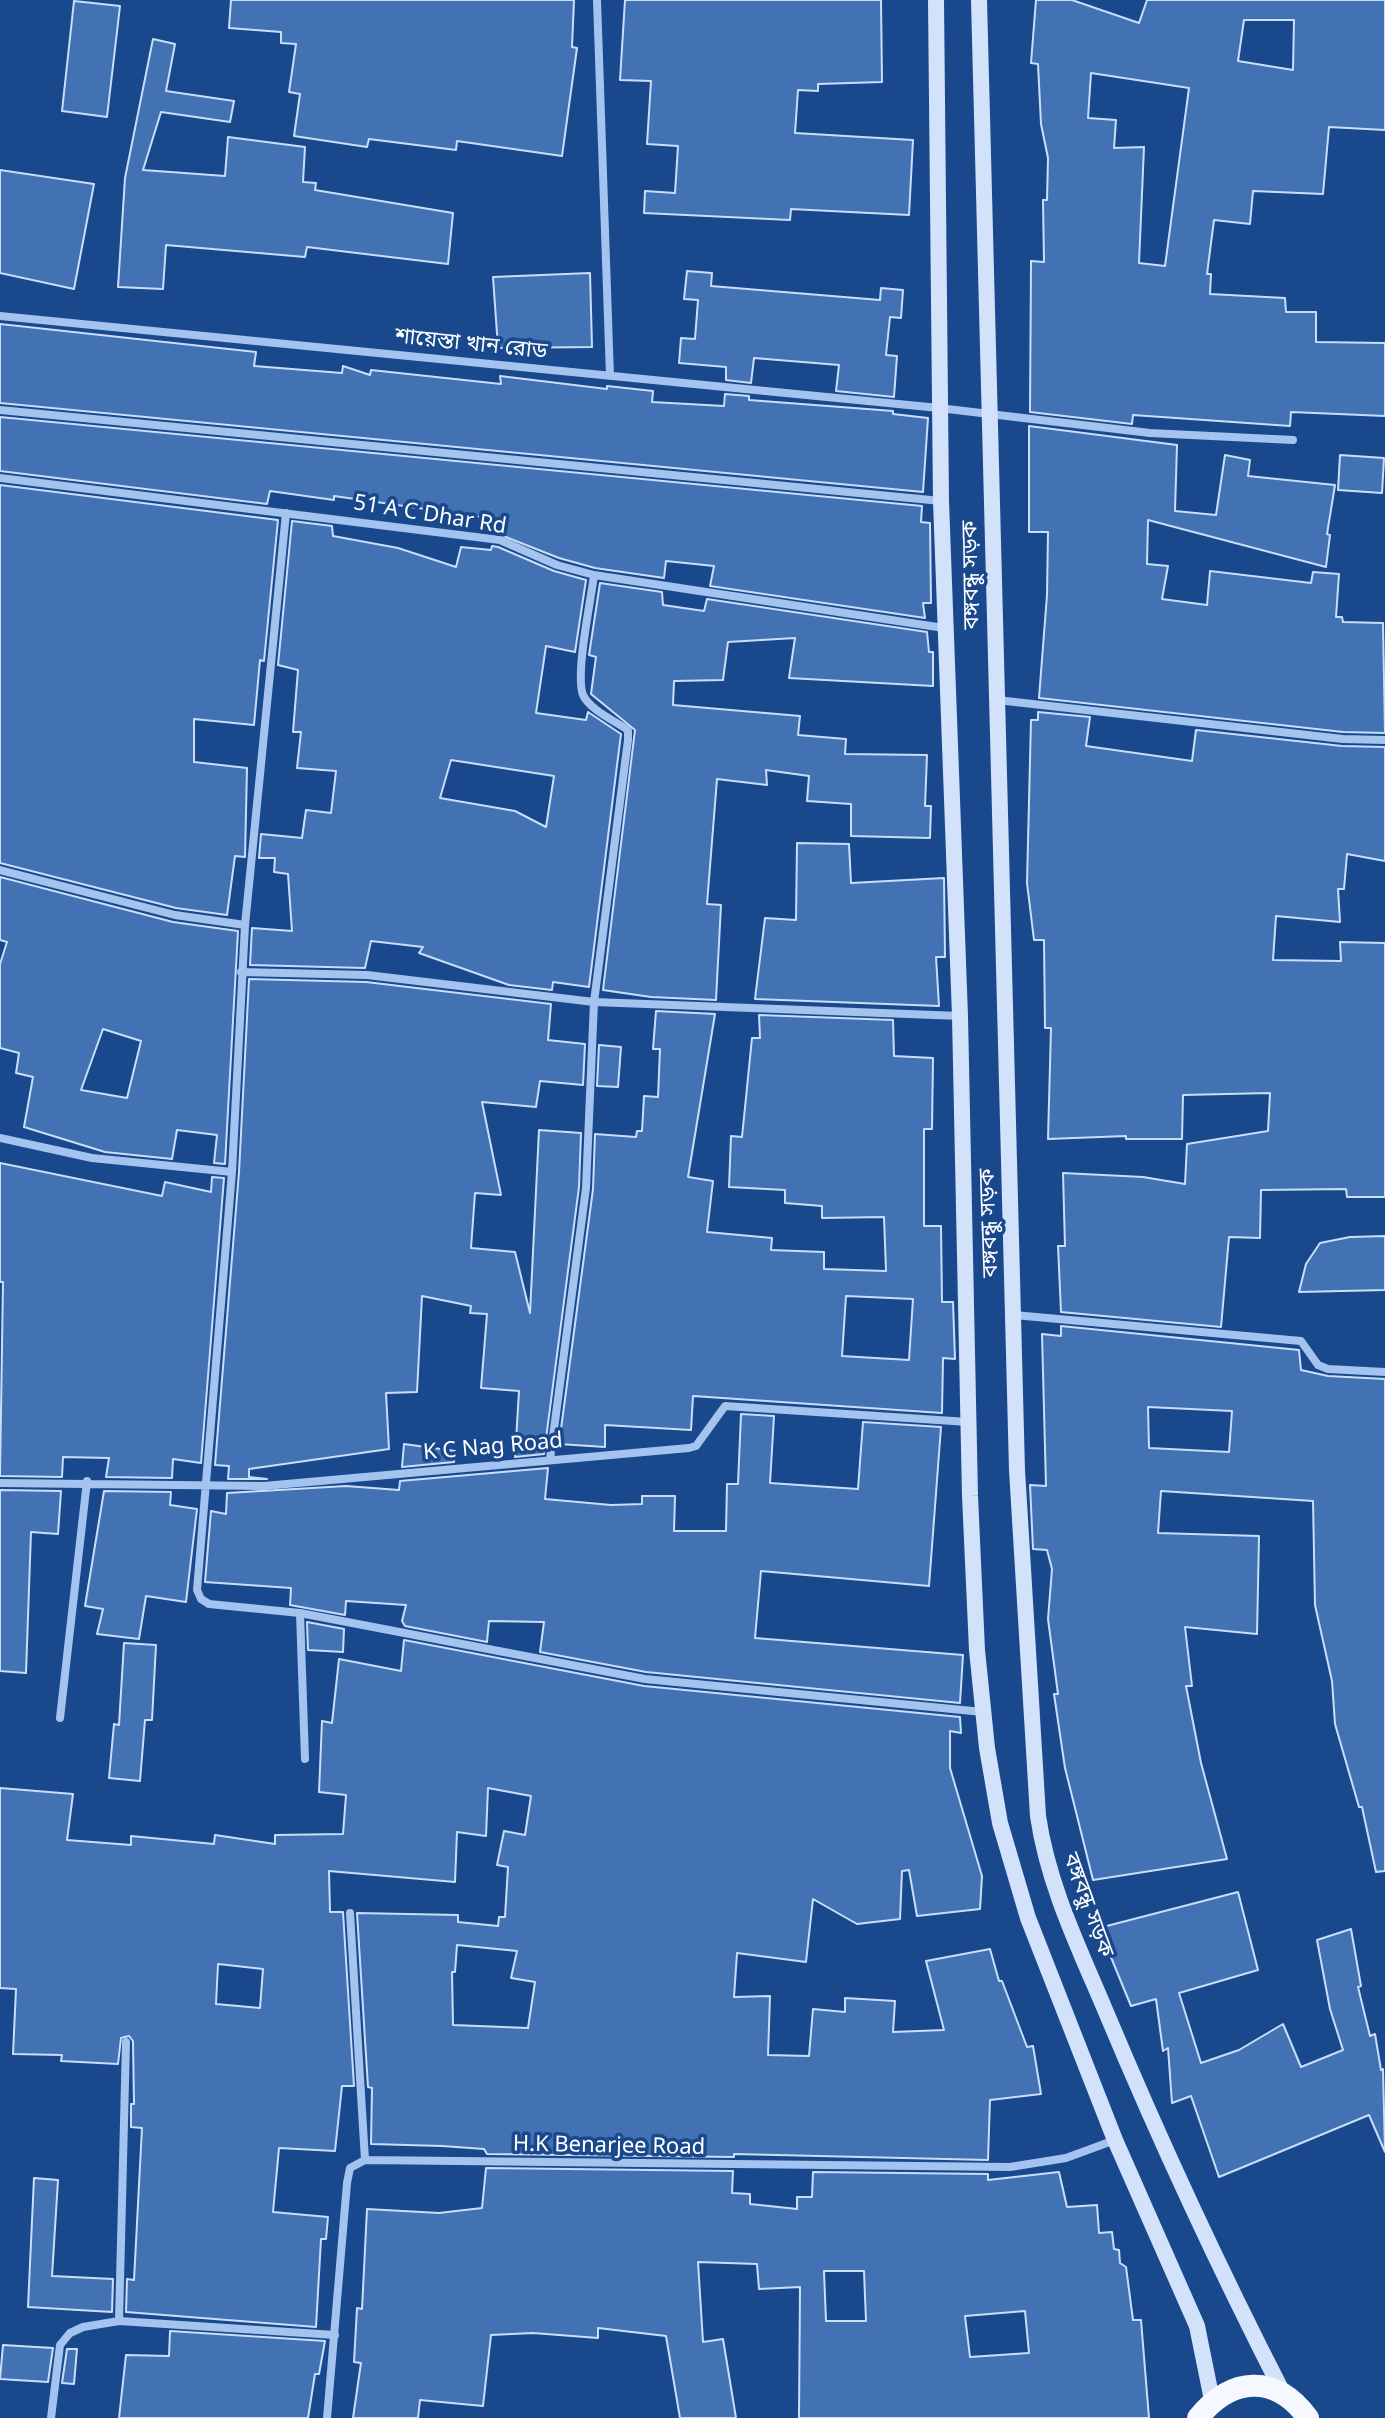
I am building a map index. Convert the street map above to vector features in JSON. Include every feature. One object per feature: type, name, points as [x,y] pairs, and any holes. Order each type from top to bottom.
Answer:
[{"type":"highway","points":[[1198,2418],[1212,2400],[1239,2387],[1254,2385],[1283,2393],[1298,2404],[1308,2418]]},
{"type":"main road","name":"বঙ্গবন্ধু সড়ক","points":[[936,0],[944,628],[960,1016],[973,1587],[983,1712],[991,1780],[1014,1875],[1115,2140],[1197,2326],[1212,2400]]},
{"type":"main road","name":"বঙ্গবন্ধু সড়ক","points":[[979,0],[1013,1315],[1026,1669],[1037,1804],[1048,1870],[1158,2137],[1283,2393]]},
{"type":"street","points":[[597,0],[610,376]]},
{"type":"street","name":"শায়েস্তা খান রোড","points":[[0,316],[939,408],[1150,433],[1293,440]]},
{"type":"street","points":[[0,410],[941,501]]},
{"type":"street","name":"51 A C Dhar Rd","points":[[0,478],[500,540],[557,565],[594,575],[944,628]]},
{"type":"street","points":[[286,513],[241,972],[232,1172],[197,1590],[201,1599],[209,1604],[300,1613],[645,1679],[983,1712]]},
{"type":"street","points":[[550,1459],[586,1188],[594,1002],[628,740],[628,730],[591,704],[583,694],[582,664],[594,575]]},
{"type":"street","points":[[997,700],[1343,739],[1385,740]]},
{"type":"street","points":[[0,870],[33,882],[175,915],[245,925]]},
{"type":"street","points":[[241,972],[367,975],[594,1002],[960,1016]]},
{"type":"street","points":[[0,1138],[92,1158],[232,1172]]},
{"type":"street","points":[[1013,1315],[1301,1341],[1318,1365],[1328,1369],[1385,1372]]},
{"type":"street","name":"K C Nag Road","points":[[0,1483],[87,1481],[264,1486],[689,1448],[696,1446],[725,1406],[968,1422]]},
{"type":"street","points":[[60,1718],[87,1481]]},
{"type":"street","points":[[300,1613],[305,1759]]},
{"type":"street","points":[[327,2418],[347,2183],[350,2168],[365,2160],[350,1913]]},
{"type":"street","points":[[119,2321],[126,2042]]},
{"type":"street","name":"H.K Benarjee Road","points":[[365,2160],[1010,2167],[1066,2158],[1115,2140]]},
{"type":"street","points":[[51,2418],[60,2345],[70,2333],[119,2321],[335,2335]]},
{"type":"building","points":[[231,0],[574,0],[572,47],[577,48],[562,156],[457,141],[456,150],[369,139],[367,147],[294,136],[300,94],[289,92],[296,44],[281,43],[281,32],[229,28]]},
{"type":"building","points":[[625,0],[881,0],[882,82],[818,84],[818,91],[798,90],[795,133],[913,140],[909,215],[791,209],[790,220],[644,213],[645,191],[675,193],[678,146],[647,144],[651,81],[620,80]]},
{"type":"building","points":[[1036,0],[1072,0],[1139,23],[1147,0],[1385,0],[1385,130],[1329,127],[1323,194],[1253,191],[1250,224],[1214,220],[1207,274],[1211,274],[1210,294],[1285,298],[1286,312],[1316,312],[1316,342],[1385,343],[1385,416],[1291,412],[1290,426],[1133,415],[1132,424],[1030,412],[1031,261],[1044,262],[1043,200],[1047,200],[1048,158],[1041,124],[1038,64],[1031,63]],"holes":[[[1244,20],[1294,20],[1293,70],[1238,61]],[[1091,73],[1189,88],[1165,266],[1139,263],[1144,147],[1114,148],[1116,120],[1088,118]]]},
{"type":"building","points":[[74,1],[120,6],[107,117],[62,111]]},
{"type":"building","points":[[153,39],[175,44],[166,91],[234,101],[230,122],[161,112],[143,170],[225,176],[228,137],[305,147],[303,182],[316,183],[315,190],[453,213],[448,264],[307,247],[305,257],[166,245],[163,289],[118,287],[125,178]]},
{"type":"building","points":[[0,170],[94,184],[74,289],[0,273]]},
{"type":"building","points":[[687,271],[712,273],[711,286],[880,300],[881,288],[903,290],[901,318],[890,317],[886,355],[897,356],[894,397],[836,391],[839,365],[754,358],[751,383],[726,380],[726,367],[679,363],[681,338],[695,339],[698,300],[684,299]]},
{"type":"building","points":[[590,273],[592,347],[498,348],[493,277]]},
{"type":"building","points":[[0,324],[256,352],[254,366],[342,373],[343,366],[370,375],[371,370],[501,384],[500,376],[607,389],[607,386],[653,391],[652,402],[724,406],[725,394],[749,396],[749,400],[893,411],[893,414],[928,418],[923,492],[0,403]]},
{"type":"building","points":[[0,417],[922,506],[921,522],[930,523],[931,603],[923,603],[925,618],[710,586],[714,566],[666,561],[664,578],[595,568],[559,558],[493,532],[495,519],[334,496],[334,500],[270,491],[267,504],[0,471]]},
{"type":"building","points":[[1029,426],[1177,445],[1175,511],[1216,515],[1225,455],[1250,460],[1248,476],[1335,485],[1327,534],[1330,535],[1326,567],[1148,520],[1147,564],[1168,566],[1162,599],[1207,605],[1210,571],[1311,583],[1313,572],[1339,574],[1336,617],[1342,617],[1343,622],[1383,623],[1385,733],[1343,732],[1039,698],[1047,595],[1048,532],[1029,532]]},
{"type":"building","points":[[1340,455],[1384,458],[1382,493],[1338,490]]},
{"type":"building","points":[[0,485],[278,520],[264,661],[260,660],[254,725],[194,719],[194,762],[247,768],[245,857],[235,856],[227,915],[176,908],[0,863]]},
{"type":"building","points":[[292,521],[332,526],[333,536],[398,548],[456,567],[461,547],[491,550],[492,546],[498,547],[554,571],[586,580],[575,652],[546,646],[536,713],[586,720],[588,712],[621,734],[589,987],[553,982],[552,990],[509,985],[419,953],[423,947],[371,941],[365,968],[250,965],[252,928],[292,931],[288,874],[274,872],[275,858],[259,858],[261,834],[302,838],[306,810],[331,813],[336,771],[297,768],[301,732],[293,732],[298,670],[278,665]],"holes":[[[451,760],[554,776],[546,827],[515,811],[440,798]]]},
{"type":"building","points":[[600,583],[662,592],[663,605],[704,611],[707,599],[927,632],[929,652],[933,652],[933,686],[789,678],[795,638],[728,642],[723,680],[674,681],[673,705],[800,716],[798,735],[846,739],[845,754],[927,755],[925,806],[931,806],[930,838],[851,836],[851,804],[807,801],[809,776],[766,770],[767,785],[717,779],[707,904],[721,905],[716,1000],[651,997],[603,990],[635,730],[591,694],[596,657],[589,655]]},
{"type":"building","points":[[1038,712],[1090,717],[1086,746],[1192,761],[1196,730],[1342,746],[1385,747],[1385,861],[1347,854],[1344,889],[1338,889],[1340,922],[1276,916],[1273,960],[1341,961],[1340,942],[1385,943],[1385,1197],[1347,1197],[1346,1189],[1261,1190],[1260,1238],[1229,1237],[1221,1327],[1061,1312],[1058,1246],[1065,1246],[1063,1173],[1143,1177],[1185,1184],[1187,1144],[1268,1131],[1270,1093],[1183,1095],[1182,1139],[1126,1139],[1126,1136],[1048,1139],[1051,1028],[1045,1028],[1044,940],[1034,940],[1027,883],[1031,720],[1038,720]]},
{"type":"building","points":[[797,843],[849,844],[851,883],[944,878],[945,957],[936,957],[939,1006],[755,999],[765,918],[796,920]]},
{"type":"building","points":[[0,877],[173,922],[238,931],[225,1164],[214,1163],[217,1135],[177,1130],[172,1159],[105,1152],[24,1127],[33,1077],[16,1073],[19,1053],[0,1048],[0,964],[7,942],[0,940]],"holes":[[[103,1029],[141,1041],[127,1098],[81,1090]]]},
{"type":"building","points":[[249,979],[366,982],[551,1004],[548,1040],[585,1044],[583,1085],[540,1081],[536,1107],[482,1102],[501,1195],[475,1193],[471,1248],[515,1252],[530,1313],[539,1130],[581,1133],[579,1187],[544,1454],[515,1457],[519,1391],[481,1388],[487,1314],[470,1313],[471,1306],[422,1296],[417,1392],[386,1393],[389,1449],[249,1469],[249,1477],[267,1479],[228,1479],[229,1466],[215,1465],[239,1172]]},
{"type":"building","points":[[656,1011],[715,1014],[688,1177],[713,1181],[707,1232],[772,1238],[771,1250],[824,1252],[824,1269],[886,1271],[884,1217],[822,1218],[822,1206],[785,1203],[785,1190],[729,1187],[731,1136],[742,1137],[752,1038],[760,1038],[759,1015],[893,1020],[894,1056],[933,1058],[932,1129],[924,1129],[924,1226],[941,1226],[942,1302],[953,1302],[955,1359],[943,1358],[942,1413],[693,1396],[691,1430],[605,1425],[605,1447],[559,1444],[593,1189],[595,1134],[636,1137],[637,1131],[642,1131],[644,1096],[658,1097],[660,1049],[653,1049]],"holes":[[[846,1296],[913,1299],[909,1360],[842,1356]]]},
{"type":"building","points":[[599,1045],[621,1047],[618,1087],[597,1086]]},
{"type":"building","points":[[0,1163],[162,1196],[165,1182],[211,1192],[212,1177],[224,1178],[201,1463],[173,1459],[172,1478],[106,1477],[109,1458],[63,1457],[62,1477],[0,1476],[3,1282],[0,1282]]},
{"type":"building","points":[[1385,1236],[1385,1290],[1299,1292],[1306,1264],[1320,1243],[1350,1237]]},
{"type":"building","points":[[1061,1326],[1299,1350],[1301,1370],[1328,1376],[1385,1379],[1385,1871],[1376,1872],[1362,1807],[1359,1807],[1335,1724],[1332,1681],[1315,1605],[1313,1501],[1161,1491],[1158,1533],[1259,1536],[1257,1634],[1185,1627],[1192,1686],[1186,1686],[1201,1763],[1227,1859],[1093,1880],[1065,1768],[1054,1694],[1058,1694],[1048,1619],[1052,1569],[1047,1550],[1033,1549],[1030,1485],[1046,1486],[1042,1334],[1061,1336]],"holes":[[[1148,1407],[1232,1411],[1229,1452],[1149,1448]]]},
{"type":"building","points":[[741,1414],[774,1416],[770,1483],[858,1489],[863,1422],[941,1427],[929,1586],[761,1571],[755,1638],[963,1655],[960,1703],[646,1672],[540,1652],[544,1622],[489,1621],[487,1642],[405,1626],[402,1621],[406,1605],[346,1601],[345,1615],[290,1605],[291,1588],[205,1582],[211,1511],[226,1514],[227,1493],[346,1486],[399,1490],[400,1481],[548,1468],[545,1499],[611,1505],[642,1504],[642,1496],[675,1496],[674,1531],[726,1531],[727,1484],[738,1484]]},
{"type":"building","points":[[404,1444],[455,1451],[454,1462],[402,1467]]},
{"type":"building","points":[[0,1490],[61,1491],[58,1534],[31,1532],[26,1673],[0,1671]]},
{"type":"building","points":[[104,1491],[171,1492],[170,1505],[197,1509],[186,1602],[146,1596],[139,1639],[97,1634],[103,1609],[85,1606]]},
{"type":"building","points":[[307,1622],[344,1629],[343,1652],[308,1650]]},
{"type":"building","points":[[404,1640],[644,1686],[960,1717],[961,1733],[950,1731],[950,1768],[982,1876],[980,1909],[917,1916],[909,1870],[902,1871],[900,1919],[857,1924],[813,1899],[806,1962],[737,1953],[734,1997],[770,1996],[768,2055],[809,2056],[813,2009],[845,2012],[845,1998],[895,2001],[893,2032],[944,2030],[926,1961],[990,1949],[999,1981],[1002,1981],[1027,2047],[1033,2046],[1041,2094],[990,2100],[988,2160],[734,2154],[734,2157],[487,2154],[484,2149],[371,2144],[372,2088],[368,2087],[357,1913],[458,1915],[458,1922],[498,1926],[499,1917],[505,1917],[508,1867],[497,1865],[504,1831],[525,1835],[531,1796],[488,1788],[486,1836],[457,1832],[455,1882],[329,1871],[330,1912],[343,1912],[354,2086],[342,2086],[335,2151],[279,2148],[273,2212],[328,2217],[326,2239],[321,2239],[316,2327],[126,2312],[127,2279],[134,2280],[142,2128],[131,2127],[131,2104],[134,2104],[133,2041],[129,2036],[121,2038],[118,2064],[61,2061],[62,2055],[13,2054],[16,1989],[0,1988],[0,1788],[73,1794],[67,1840],[131,1845],[131,1836],[214,1844],[215,1835],[275,1844],[275,1835],[343,1834],[346,1795],[319,1792],[322,1721],[332,1723],[339,1659],[401,1671]],"holes":[[[457,1945],[517,1951],[511,1978],[535,1982],[528,2028],[453,2025],[452,1972],[455,1972]],[[218,1964],[263,1969],[260,2008],[216,2004]]]},
{"type":"building","points":[[124,1643],[156,1645],[152,1720],[145,1720],[140,1781],[109,1778],[114,1724],[119,1725]]},
{"type":"building","points":[[1238,1892],[1258,1970],[1179,1993],[1201,2063],[1239,2050],[1283,2024],[1301,2067],[1343,2050],[1330,2009],[1317,1940],[1351,1929],[1361,1986],[1358,1987],[1370,2036],[1375,2034],[1383,2069],[1385,2152],[1369,2115],[1219,2177],[1191,2096],[1172,2103],[1168,2048],[1163,2051],[1156,1999],[1131,2006],[1099,1928]]},
{"type":"building","points":[[486,2168],[733,2171],[732,2193],[750,2194],[750,2204],[797,2209],[797,2197],[812,2197],[813,2172],[988,2174],[988,2180],[1059,2172],[1067,2207],[1097,2205],[1099,2233],[1112,2232],[1114,2249],[1119,2250],[1120,2263],[1126,2267],[1133,2320],[1141,2320],[1149,2418],[799,2418],[800,2287],[759,2289],[757,2264],[698,2262],[703,2342],[723,2339],[736,2418],[680,2418],[666,2336],[598,2328],[598,2338],[533,2333],[491,2335],[483,2406],[420,2400],[418,2418],[353,2418],[361,2363],[354,2362],[357,2308],[362,2309],[367,2209],[439,2213],[482,2208]],"holes":[[[824,2271],[864,2271],[866,2321],[826,2321]],[[1025,2311],[1029,2353],[970,2357],[965,2316]]]},
{"type":"building","points":[[34,2178],[58,2180],[52,2276],[113,2279],[112,2312],[28,2307]]},
{"type":"building","points":[[170,2331],[325,2341],[319,2374],[315,2374],[308,2418],[119,2418],[126,2355],[169,2356]]},
{"type":"building","points":[[3,2345],[53,2348],[48,2382],[0,2379]]},
{"type":"building","points":[[67,2349],[77,2349],[74,2384],[62,2383]]}]
